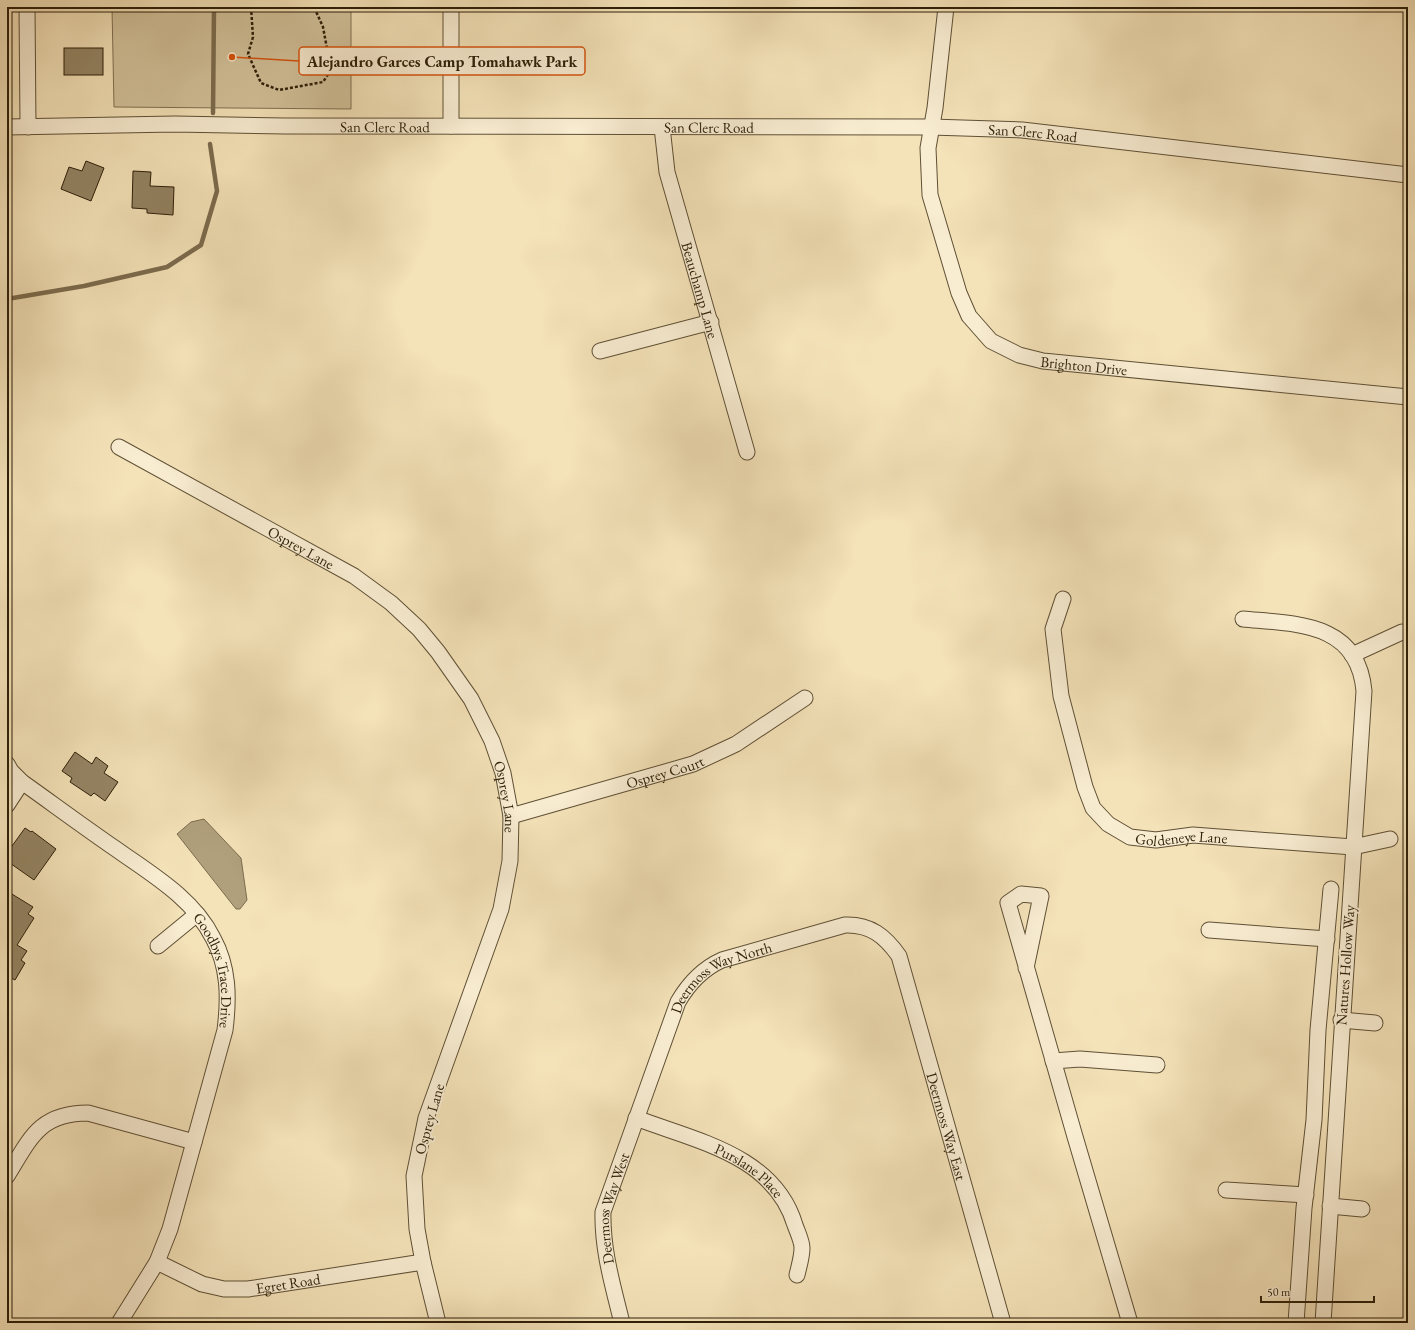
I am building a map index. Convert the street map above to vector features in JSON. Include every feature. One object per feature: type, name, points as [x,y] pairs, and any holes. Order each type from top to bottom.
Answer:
[{"type":"street","points":[[27,7],[28,127]]},
{"type":"street","points":[[451,7],[452,126]]},
{"type":"street","name":"Brighton Drive","points":[[946,7],[932,127],[928,148],[930,195],[959,293],[969,316],[991,341],[1019,355],[1043,361],[1408,397]]},
{"type":"street","name":"San Clerc Road","points":[[7,127],[175,124],[932,127],[1022,130],[1408,175]]},
{"type":"street","name":"Beauchamp Lane","points":[[662,127],[668,172],[747,452]]},
{"type":"street","points":[[600,352],[711,322]]},
{"type":"street","name":"Osprey Lane","points":[[119,447],[354,576],[391,603],[419,629],[438,652],[471,699],[492,741],[502,773],[512,816],[510,861],[501,908],[426,1118],[419,1145],[414,1176],[415,1206],[423,1262],[438,1323]]},
{"type":"street","name":"Goldeneye Lane","points":[[1063,599],[1053,629],[1061,696],[1085,787],[1093,808],[1108,824],[1130,837],[1156,840],[1193,835],[1353,847],[1390,839]]},
{"type":"street","name":"Natures Hollow Way","points":[[1243,619],[1303,624],[1315,628],[1335,638],[1352,655],[1363,678],[1364,691],[1341,1020],[1323,1323]]},
{"type":"street","points":[[1352,655],[1402,632]]},
{"type":"street","name":"Osprey Court","points":[[512,816],[693,764],[736,744],[805,698]]},
{"type":"street","name":"Goodbys Trace Drive","points":[[7,764],[11,771],[22,782],[171,888],[198,914],[214,938],[226,972],[228,1000],[225,1030],[170,1229],[157,1262],[119,1323]]},
{"type":"street","points":[[7,805],[22,782]]},
{"type":"street","points":[[1296,1323],[1306,1195],[1314,1120],[1318,1030],[1331,889]]},
{"type":"street","points":[[1026,968],[1041,896],[1021,894],[1008,903],[1026,968],[1053,1061],[1130,1323]]},
{"type":"street","points":[[158,946],[198,914]]},
{"type":"street","name":"Deermoss Way North","points":[[636,1118],[678,1002],[689,984],[709,966],[736,955],[845,925],[870,928],[880,934]]},
{"type":"street","points":[[1209,930],[1327,939]]},
{"type":"street","name":"Deermoss Way East","points":[[880,934],[889,942],[899,956],[1003,1323]]},
{"type":"street","points":[[1341,1020],[1375,1023]]},
{"type":"street","points":[[1053,1061],[1080,1059],[1157,1065]]},
{"type":"street","points":[[7,1176],[30,1138],[43,1124],[56,1117],[72,1113],[88,1113],[194,1142]]},
{"type":"street","name":"Purslane Place","points":[[636,1118],[730,1153],[761,1172],[780,1192],[791,1211],[802,1247],[797,1275]]},
{"type":"street","name":"Deermoss Way West","points":[[622,1323],[605,1250],[602,1232],[603,1212],[636,1118]]},
{"type":"street","points":[[1226,1190],[1306,1195]]},
{"type":"street","points":[[1330,1206],[1362,1209]]},
{"type":"street","name":"Egret Road","points":[[157,1262],[202,1284],[224,1289],[248,1289],[423,1262]]},
{"type":"path","points":[[252,7],[253,37],[248,54],[261,83],[279,90],[323,82],[331,70],[323,27],[314,7]]},
{"type":"shaded area","points":[[112,7],[351,7],[351,109],[114,107]]},
{"type":"shaded area","points":[[204,819],[241,858],[247,900],[240,909],[236,909],[177,834],[191,822]]},
{"type":"building","points":[[64,48],[103,48],[103,75],[64,75]]},
{"type":"building","points":[[86,161],[104,168],[91,201],[61,189],[69,167],[82,171]]},
{"type":"building","points":[[133,171],[151,172],[150,186],[174,187],[173,215],[147,213],[147,209],[132,208]]},
{"type":"building","points":[[75,752],[92,764],[96,757],[108,766],[104,773],[118,782],[105,801],[94,793],[91,796],[70,782],[72,778],[62,771]]},
{"type":"building","points":[[25,828],[31,832],[32,831],[56,849],[34,880],[7,861],[7,853]]},
{"type":"building","points":[[7,891],[33,907],[28,914],[34,918],[17,945],[27,951],[21,960],[25,963],[15,980],[7,976]]},
{"type":"waterway","points":[[213,113],[214,7]]},
{"type":"waterway","points":[[7,299],[84,286],[167,267],[201,245],[217,191],[210,144]]},
{"type":"place","name":"Alejandro Garces Camp Tomahawk Park","points":[[232,57]]}]
